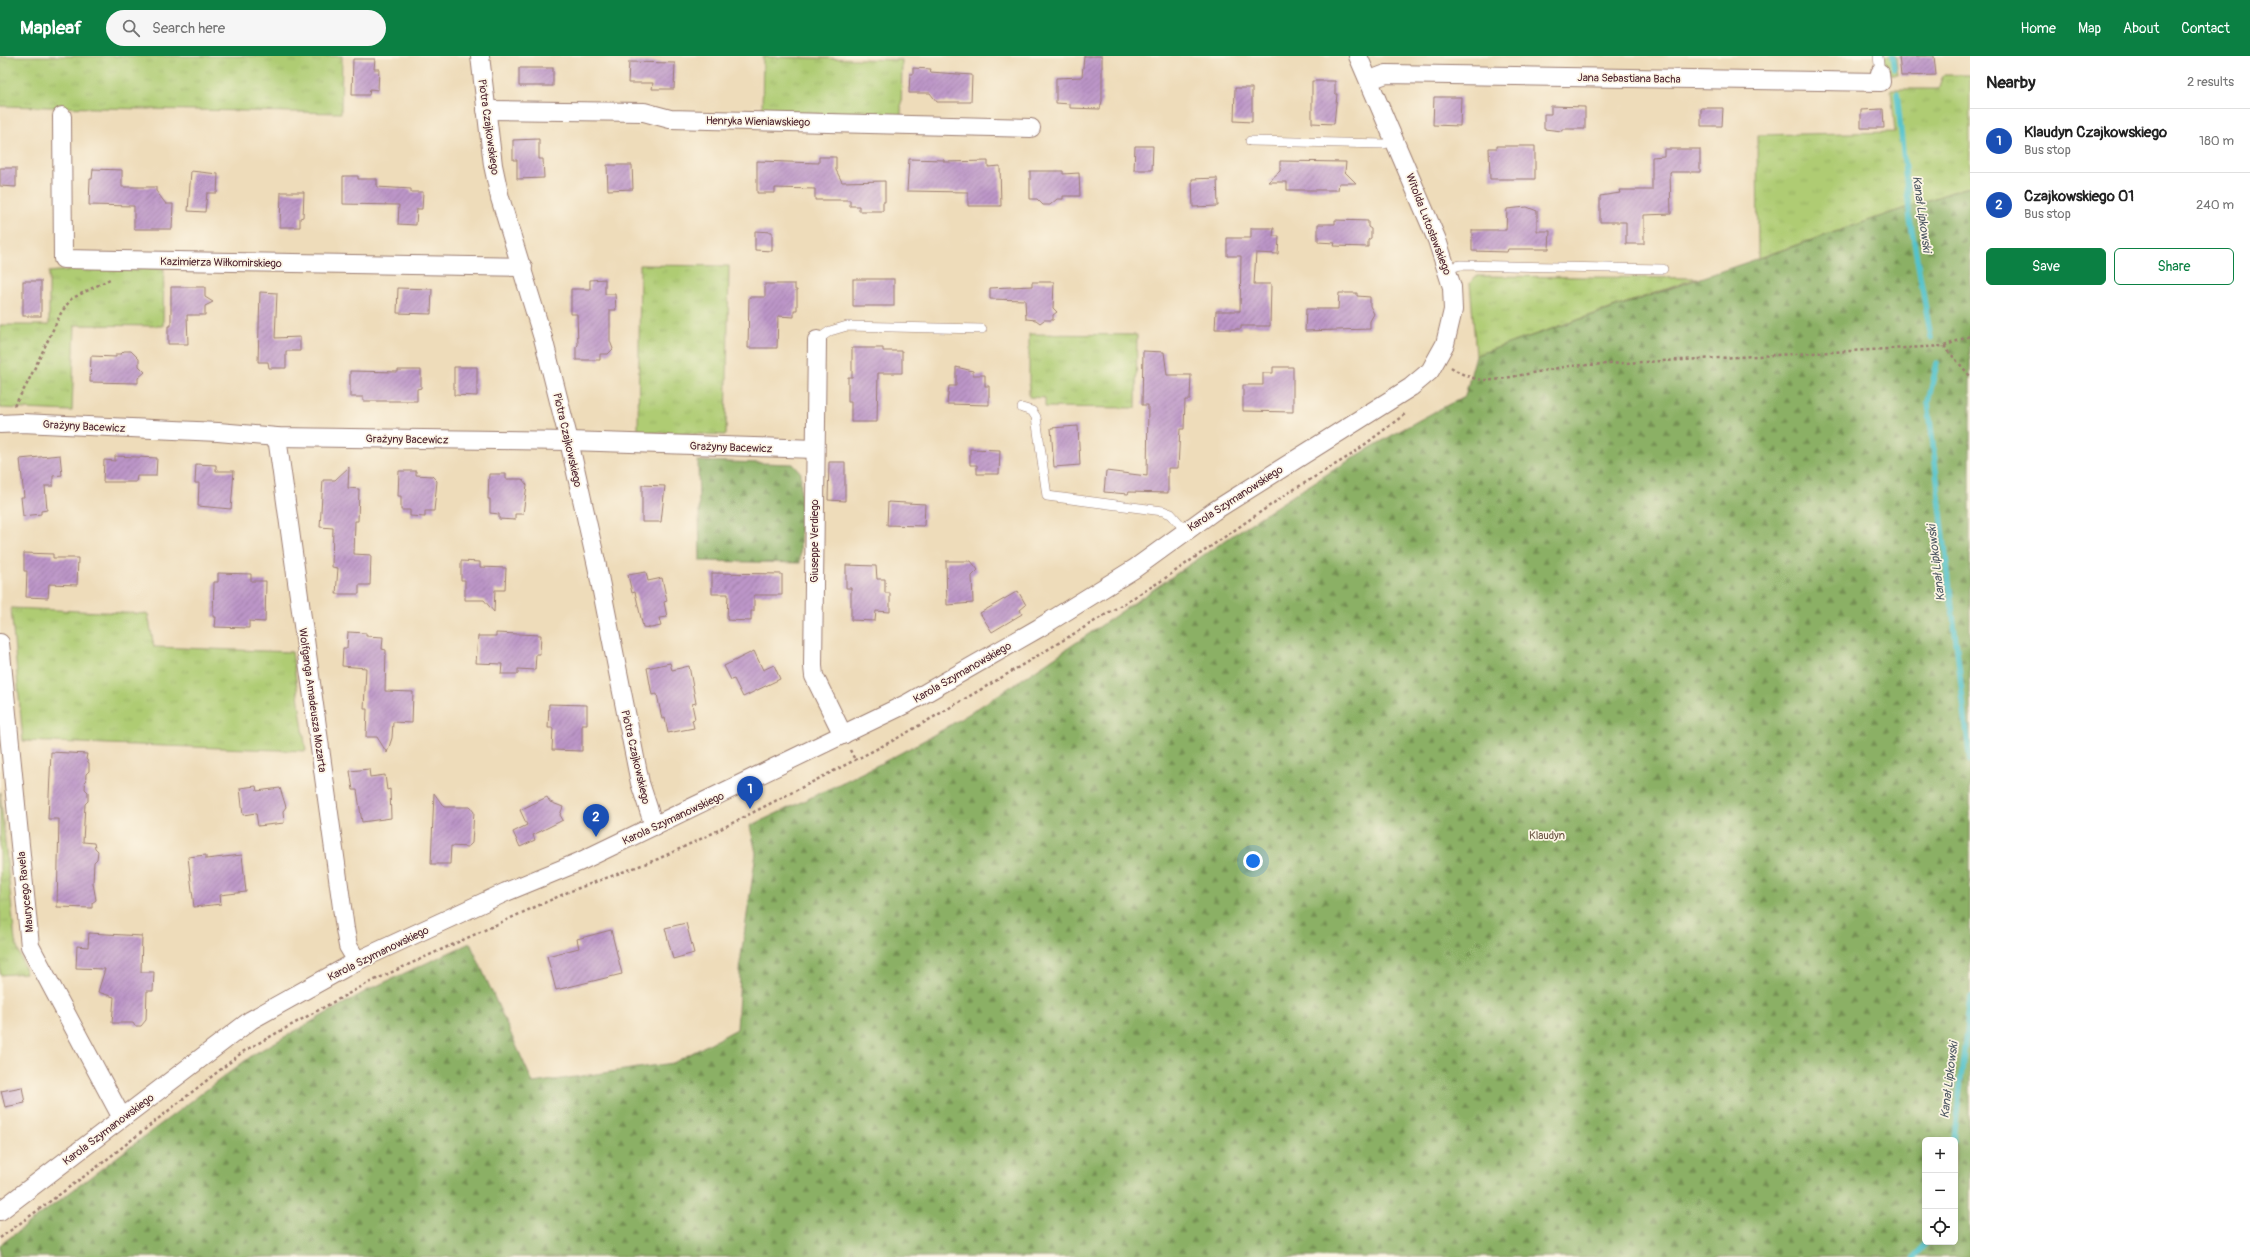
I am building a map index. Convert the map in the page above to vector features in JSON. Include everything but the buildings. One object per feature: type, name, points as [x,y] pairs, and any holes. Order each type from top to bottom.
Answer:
[{"type":"street","name":"Piotra Czajkowskiego","points":[[480,56],[493,165],[499,191],[543,338],[569,442],[597,566],[640,783],[654,826]]},
{"type":"street","name":"Witolda Lutosławskiego","points":[[1358,56],[1396,140],[1448,268],[1454,300],[1451,327],[1445,344],[1430,371],[1411,387]]},
{"type":"street","name":"Jana Sebastiana Bacha","points":[[1370,80],[1386,74],[1881,82],[1879,64]]},
{"type":"street","name":"Henryka Wieniawskiego","points":[[486,110],[644,112],[670,119],[1031,128]]},
{"type":"street","name":"Kazimierza Wiłkomirskiego","points":[[62,116],[63,259],[522,267]]},
{"type":"street","name":"Giuseppe Verdiego","points":[[817,340],[813,666],[817,683],[843,735]]},
{"type":"street","name":"Karola Szymanowskiego","points":[[0,1212],[250,1020],[357,961],[506,892],[579,862],[908,703],[1039,628],[1134,569],[1185,530],[1411,387]]},
{"type":"street","name":"Grażyny Bacewicz","points":[[5,419],[22,423],[277,437],[569,442],[815,449]]},
{"type":"street","name":"Wolfganga Amadeusza Mozarta","points":[[277,437],[345,929],[348,946],[357,961]]},
{"type":"street","name":"Maurycego Ravela","points":[[0,643],[30,946],[122,1118]]},
{"type":"lane","points":[[1250,141],[1384,144],[1396,140]]},
{"type":"lane","points":[[1448,268],[1460,265],[1663,270]]},
{"type":"lane","points":[[817,340],[830,331],[847,326],[982,329]]},
{"type":"lane","points":[[1022,408],[1032,411],[1036,417],[1047,496],[1163,511],[1171,514],[1185,530]]},
{"type":"path","points":[[5,419],[26,386],[64,308],[71,299],[110,278],[120,270],[125,260]]},
{"type":"path","points":[[1452,368],[1471,378],[1483,381],[1569,366],[1944,346],[1970,336]]},
{"type":"path","points":[[1944,346],[1970,376]]},
{"type":"path","points":[[0,1238],[101,1164],[244,1051],[368,983],[568,892],[658,858],[709,835],[896,739],[1161,581],[1288,493],[1351,455],[1370,440]]},
{"type":"green space","points":[[0,56],[342,56],[341,113],[0,106]]},
{"type":"green space","points":[[1884,56],[1896,56],[1898,75],[1886,75]]},
{"type":"green space","points":[[763,57],[902,60],[901,116],[762,113]]},
{"type":"green space","points":[[1943,75],[1970,75],[1970,186],[1758,258],[1757,135],[1895,132],[1891,89],[1938,89]]},
{"type":"green space","name":"Klaudyn","points":[[1970,186],[1970,1257],[0,1257],[0,1245],[254,1054],[368,990],[470,943],[533,1083],[673,1063],[737,1029],[741,956],[756,853],[750,826],[890,759],[944,729],[1031,673],[1275,507],[1400,431],[1465,396],[1476,355]]},
{"type":"green space","points":[[640,265],[729,266],[726,435],[638,432]]},
{"type":"green space","points":[[88,268],[164,268],[163,326],[75,325],[72,411],[0,408],[0,325],[49,325],[49,272]]},
{"type":"green space","points":[[1476,276],[1698,278],[1476,355],[1470,283]]},
{"type":"green space","points":[[1029,334],[1137,335],[1136,408],[1045,407],[1045,398],[1029,397]]},
{"type":"green space","points":[[698,461],[793,464],[801,473],[800,563],[700,561]]},
{"type":"green space","points":[[11,608],[148,614],[154,647],[292,652],[306,751],[23,741]]},
{"type":"green space","points":[[0,792],[15,941],[26,973],[0,975]]},
{"type":"waterway","name":"Kanał Lipkowski","points":[[1892,56],[1894,69]]},
{"type":"waterway","name":"Kanał Lipkowski","points":[[1897,93],[1910,219],[1931,338]]},
{"type":"waterway","name":"Kanał Lipkowski","points":[[1937,363],[1928,402],[1970,761]]},
{"type":"waterway","name":"Kanał Lipkowski","points":[[1954,1137],[1970,998]]},
{"type":"waterway","name":"Kanał Lipkowski","points":[[1914,1257],[1925,1245]]},
{"type":"place","name":"Klaudyn Czajkowskiego","points":[[750,809]]},
{"type":"place","name":"Czajkowskiego 01","points":[[596,837]]}]
